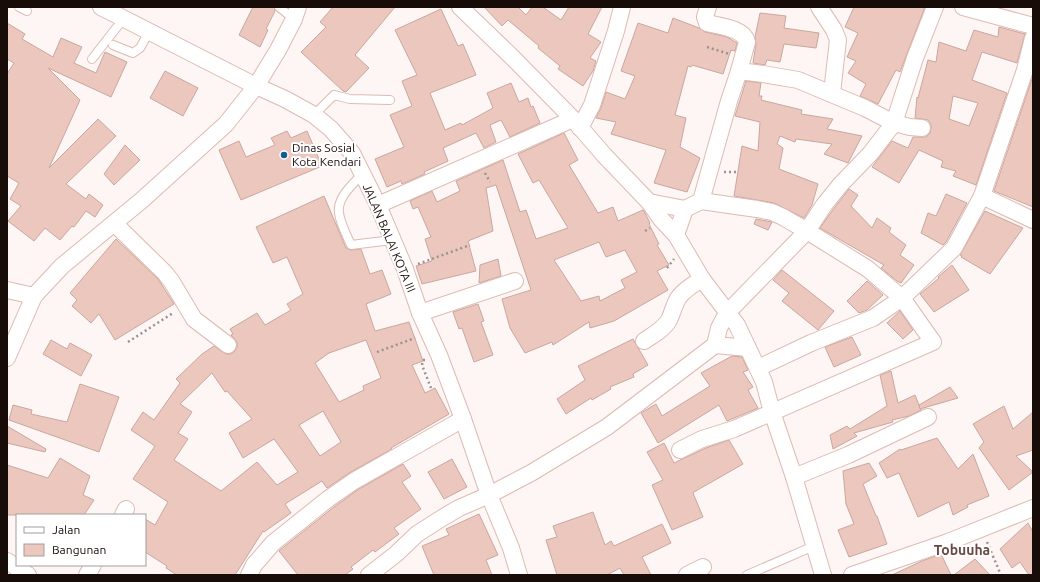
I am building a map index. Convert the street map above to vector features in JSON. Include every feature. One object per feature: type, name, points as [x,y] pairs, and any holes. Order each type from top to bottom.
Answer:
[{"type":"street","name":"JALAN BALAI KOTA III","points":[[100,7],[256,86],[285,99],[314,115],[331,129],[352,153],[378,205],[405,269],[420,313],[439,355],[463,419],[489,495],[511,548],[519,575]]},
{"type":"street","points":[[460,7],[577,123],[604,155],[649,202],[676,235],[702,279],[726,313],[737,325],[764,382],[823,575]]},
{"type":"street","points":[[378,205],[577,123],[592,105],[616,31],[622,7]]},
{"type":"street","points":[[701,201],[747,42],[746,37],[742,34],[707,23],[704,19],[708,7]]},
{"type":"street","points":[[819,7],[834,30],[838,40],[832,93]]},
{"type":"street","points":[[369,575],[396,554],[418,534],[459,508],[489,495],[532,473],[607,427],[715,345],[719,328],[726,313],[807,231],[824,205],[870,154],[894,123],[915,58],[935,7]]},
{"type":"street","points":[[963,7],[1033,26]]},
{"type":"street","points":[[7,358],[34,296],[62,266],[115,224],[226,124],[256,86],[278,50],[296,13]]},
{"type":"street","points":[[758,368],[810,343],[873,318],[902,298],[954,248],[982,196],[1029,71],[1033,38]]},
{"type":"street","points":[[741,65],[763,74],[798,80],[832,93],[894,123],[910,128],[922,128]]},
{"type":"street","points":[[982,196],[1033,220]]},
{"type":"street","points":[[649,202],[685,208],[701,201],[757,208],[783,217],[868,269],[902,298],[933,342],[734,429],[702,439],[680,450]]},
{"type":"street","points":[[676,235],[685,208]]},
{"type":"street","points":[[115,224],[165,273],[194,319],[228,345]]},
{"type":"street","points":[[644,341],[665,325],[674,305],[685,290],[702,279]]},
{"type":"street","points":[[420,313],[515,281]]},
{"type":"street","points":[[7,290],[34,296]]},
{"type":"street","points":[[715,345],[748,348]]},
{"type":"street","points":[[794,477],[848,455],[928,417]]},
{"type":"street","points":[[249,575],[254,565],[273,543],[328,499],[354,481],[463,419]]},
{"type":"street","points":[[852,575],[948,542],[1033,508]]},
{"type":"street","points":[[7,561],[28,575]]},
{"type":"street","points":[[87,575],[92,566]]},
{"type":"street","points":[[687,575],[703,567]]},
{"type":"lane","points":[[19,7],[27,11]]},
{"type":"lane","points":[[279,7],[296,13]]},
{"type":"lane","points":[[92,59],[124,18]]},
{"type":"lane","points":[[113,46],[133,53],[140,48],[149,32]]},
{"type":"lane","points":[[314,115],[334,95],[350,99],[390,100]]},
{"type":"lane","points":[[362,174],[346,192],[339,207],[343,228],[351,245],[392,240]]},
{"type":"lane","points":[[747,575],[814,546]]},
{"type":"path","points":[[707,47],[741,65]]},
{"type":"path","points":[[405,269],[470,245]]},
{"type":"path","points":[[128,342],[186,305]]},
{"type":"path","points":[[377,352],[428,333]]},
{"type":"path","points":[[981,529],[1001,575]]},
{"type":"building","points":[[253,7],[274,7],[275,11],[266,29],[268,30],[260,47],[239,35]]},
{"type":"building","points":[[333,7],[395,7],[355,55],[369,68],[346,92],[343,91],[301,52],[326,27],[320,22]]},
{"type":"building","points":[[484,7],[518,7],[526,15],[532,7],[543,7],[561,20],[569,7],[602,7],[588,34],[601,42],[590,58],[596,61],[593,71],[583,86],[558,69],[560,66],[508,20],[502,26]]},
{"type":"building","points":[[854,7],[925,7],[900,72],[896,70],[878,104],[860,96],[866,84],[848,73],[856,61],[847,57],[858,33],[845,27]]},
{"type":"building","points":[[441,9],[458,46],[463,44],[476,75],[430,93],[445,130],[461,123],[462,125],[493,108],[487,93],[511,83],[519,102],[528,98],[540,123],[510,137],[501,120],[490,125],[496,142],[484,148],[476,133],[443,148],[448,161],[424,172],[425,174],[402,184],[401,181],[387,187],[375,159],[404,147],[390,115],[412,106],[402,81],[417,75],[395,30]]},
{"type":"building","points":[[760,13],[786,16],[784,28],[819,33],[816,48],[784,44],[780,62],[767,60],[765,65],[753,63],[756,44],[755,37]]},
{"type":"building","points":[[673,18],[699,28],[705,32],[727,37],[737,43],[735,51],[731,50],[723,74],[692,65],[691,67],[688,66],[675,115],[686,118],[680,147],[700,158],[687,192],[654,183],[666,150],[611,134],[616,122],[596,118],[606,92],[625,99],[635,76],[621,71],[638,23],[668,33]]},
{"type":"building","points":[[7,23],[25,34],[22,39],[53,57],[61,38],[82,47],[74,63],[96,73],[105,52],[127,62],[111,97],[48,68],[80,100],[49,168],[98,119],[116,136],[66,184],[86,199],[89,194],[103,205],[95,217],[86,211],[74,227],[72,226],[60,240],[45,228],[34,241],[8,221],[21,206],[10,199],[19,183],[7,176],[7,74],[14,63],[7,59]]},
{"type":"building","points":[[999,27],[1025,34],[1017,63],[982,52],[972,80],[1007,93],[976,185],[953,176],[956,171],[941,167],[943,161],[919,150],[899,183],[872,167],[892,141],[908,148],[913,137],[926,137],[930,133],[931,124],[928,120],[915,118],[917,97],[918,98],[928,60],[936,62],[939,42],[966,51],[974,30],[998,37]],"holes":[[[953,96],[978,103],[969,126],[949,119]]]},
{"type":"building","points":[[165,71],[198,88],[183,116],[150,98]]},
{"type":"building","points":[[1033,76],[1033,207],[994,191]]},
{"type":"building","points":[[746,81],[761,83],[759,96],[762,96],[761,100],[802,110],[801,114],[833,119],[827,129],[862,136],[848,163],[824,154],[832,144],[796,139],[795,142],[780,136],[777,144],[783,148],[779,169],[818,184],[812,205],[804,218],[774,203],[734,196],[742,146],[758,151],[760,122],[735,116]]},
{"type":"building","name":"Dinas Sosial Kota Kendari","points":[[287,131],[291,138],[307,131],[322,166],[241,200],[219,150],[239,141],[246,157],[275,145],[271,138]]},
{"type":"building","points":[[564,133],[578,160],[569,165],[598,213],[613,207],[618,221],[643,210],[644,211],[659,244],[657,245],[669,265],[657,271],[668,290],[614,321],[590,328],[589,322],[553,345],[552,342],[525,353],[510,328],[502,299],[531,290],[496,185],[486,188],[493,231],[468,241],[476,271],[422,284],[416,266],[432,261],[425,239],[431,237],[418,207],[413,209],[410,201],[432,191],[437,202],[460,191],[456,181],[503,160],[520,212],[526,210],[536,239],[568,228],[539,180],[533,183],[518,154]],"holes":[[[599,242],[606,257],[625,250],[637,272],[621,280],[625,288],[600,301],[599,296],[581,301],[554,260]]]},
{"type":"building","points":[[125,145],[140,160],[114,185],[104,174]]},
{"type":"building","points":[[849,189],[858,195],[851,206],[872,228],[877,218],[891,228],[889,232],[906,245],[900,255],[914,265],[901,283],[881,268],[884,265],[820,228]]},
{"type":"building","points":[[946,194],[967,203],[943,245],[921,233],[928,213],[936,216]]},
{"type":"building","points":[[324,196],[346,248],[351,250],[361,249],[370,274],[382,270],[391,294],[366,304],[375,331],[409,322],[423,361],[412,365],[425,393],[435,388],[449,414],[349,473],[327,488],[322,481],[285,504],[291,513],[264,532],[263,531],[235,575],[177,575],[166,568],[167,566],[146,553],[146,520],[155,525],[168,502],[133,479],[155,446],[131,430],[143,412],[154,420],[180,383],[176,379],[202,354],[214,346],[226,354],[231,354],[235,351],[237,342],[231,335],[233,334],[230,329],[257,313],[265,325],[291,310],[287,304],[303,294],[287,257],[273,263],[256,227]],"holes":[[[366,340],[381,378],[363,386],[364,390],[339,402],[315,363],[329,353]],[[212,373],[225,392],[227,391],[252,419],[229,433],[243,458],[274,439],[298,472],[277,485],[257,462],[221,491],[174,460],[188,439],[178,433],[192,412],[180,404]],[[323,411],[341,442],[320,456],[299,425]]]},
{"type":"building","points":[[985,211],[1023,228],[990,274],[960,255]]},
{"type":"building","points":[[756,219],[772,222],[768,230],[754,224]]},
{"type":"building","points":[[116,239],[158,279],[174,304],[115,340],[99,314],[91,323],[72,306],[77,300],[70,293]]},
{"type":"building","points":[[498,259],[501,276],[479,283],[480,265]]},
{"type":"building","points":[[952,265],[969,290],[934,312],[920,294]]},
{"type":"building","points":[[782,270],[834,311],[818,330],[782,301],[789,293],[773,280]]},
{"type":"building","points":[[867,281],[883,295],[867,310],[859,313],[847,301]]},
{"type":"building","points":[[478,304],[484,321],[481,322],[493,355],[474,362],[462,328],[459,329],[453,312]]},
{"type":"building","points":[[900,311],[913,330],[903,339],[887,323]]},
{"type":"building","points":[[852,337],[861,355],[834,367],[825,347]]},
{"type":"building","points":[[633,339],[648,365],[633,374],[634,377],[610,387],[611,389],[592,400],[591,398],[566,414],[557,399],[585,380],[578,366]]},
{"type":"building","points":[[51,340],[67,349],[70,343],[92,355],[81,376],[43,354]]},
{"type":"building","points":[[732,356],[742,357],[748,370],[743,372],[753,387],[748,390],[758,408],[727,421],[719,405],[658,443],[641,413],[656,404],[662,416],[710,386],[701,373]]},
{"type":"building","points":[[891,371],[898,403],[915,395],[921,410],[909,416],[892,420],[893,422],[854,433],[857,436],[833,449],[830,435],[847,426],[850,429],[887,406],[880,375]]},
{"type":"building","points":[[80,384],[119,397],[99,452],[9,420],[13,405],[32,410],[31,414],[67,422]]},
{"type":"building","points":[[950,387],[958,398],[920,409],[919,405]]},
{"type":"building","points":[[1004,406],[1013,429],[1033,412],[1033,450],[1016,456],[1033,472],[1009,490],[979,448],[984,442],[973,424]]},
{"type":"building","points":[[7,426],[46,449],[45,452],[7,443]]},
{"type":"building","points":[[937,438],[958,469],[973,454],[989,496],[967,505],[968,507],[953,515],[949,502],[918,517],[899,473],[887,478],[879,463],[900,449],[901,450]]},
{"type":"building","points":[[729,440],[743,464],[694,492],[693,493],[703,517],[672,530],[652,485],[663,480],[647,452],[664,443],[674,463],[706,448]]},
{"type":"building","points":[[60,458],[90,476],[83,495],[94,500],[85,514],[7,515],[7,465],[48,478]]},
{"type":"building","points":[[452,459],[467,487],[444,499],[428,472]]},
{"type":"building","points":[[869,463],[877,476],[863,484],[887,544],[849,557],[838,530],[854,524],[846,504],[843,471]]},
{"type":"building","points":[[403,464],[411,476],[402,482],[421,509],[394,528],[399,534],[375,552],[373,550],[351,567],[353,569],[345,575],[298,575],[279,551],[359,489]]},
{"type":"building","points":[[593,512],[605,545],[611,541],[614,546],[662,524],[671,543],[642,557],[651,575],[624,575],[620,568],[607,575],[557,575],[546,540],[557,537],[553,526]]},
{"type":"building","points":[[479,514],[498,555],[486,560],[492,575],[434,575],[422,546],[449,535],[446,529]]},
{"type":"building","points":[[1028,523],[1033,532],[1033,575],[1029,575],[1020,562],[1012,568],[1000,549]]},
{"type":"building","points":[[941,554],[951,575],[892,575],[922,561]]},
{"type":"building","points":[[975,559],[990,575],[954,575]]},
{"type":"place","name":"Dinas Sosial Kota Kendari","points":[[284,155]]},
{"type":"district","name":"Tobuuha","points":[[962,550]]}]
